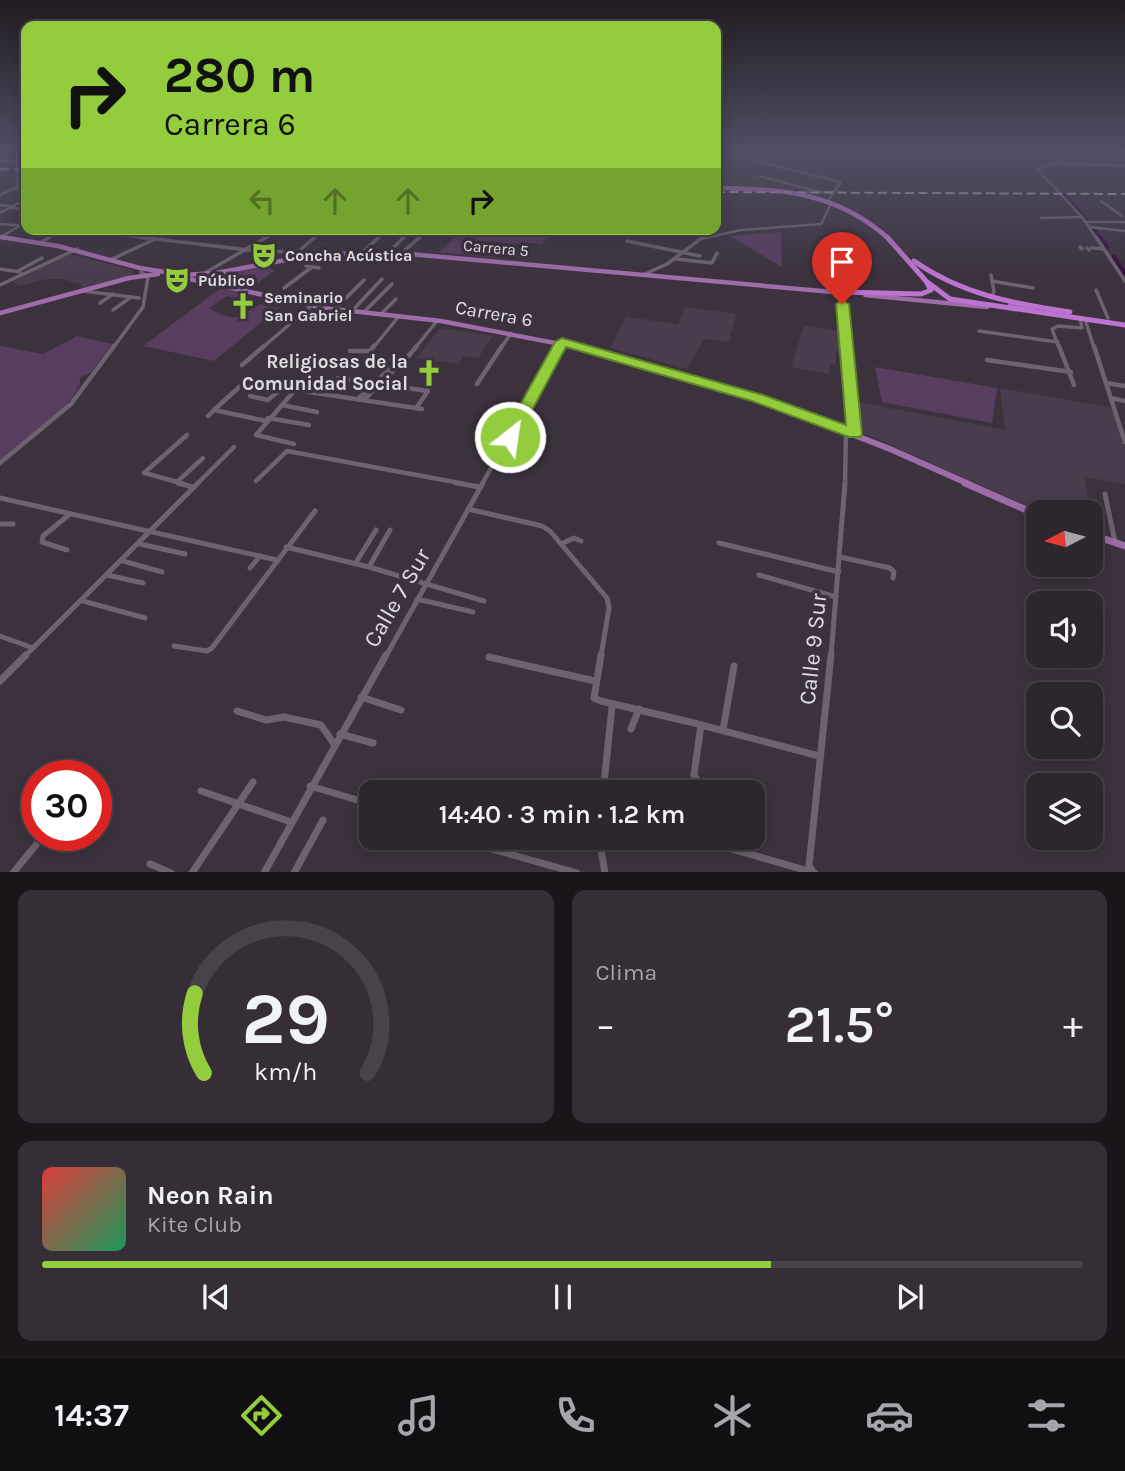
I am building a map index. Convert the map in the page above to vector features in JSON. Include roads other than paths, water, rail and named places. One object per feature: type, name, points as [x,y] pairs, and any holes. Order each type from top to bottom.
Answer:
[{"type":"highway","points":[[790,193],[831,200],[871,222],[936,290],[957,301],[1125,323]]},
{"type":"highway","points":[[802,193],[831,200],[864,214],[919,264],[959,286],[991,297],[1125,323]]},
{"type":"highway","points":[[840,292],[927,293],[931,288],[921,274]]},
{"type":"highway","points":[[936,290],[937,285],[941,284],[959,286]]},
{"type":"main road","name":"Carrera 6","points":[[0,237],[76,249],[140,270],[199,276],[352,314],[381,314],[437,321],[562,342],[745,394],[846,430],[1026,510]]},
{"type":"main road","name":"Carrera 5","points":[[330,253],[404,252],[1010,309]]},
{"type":"main road","name":"Carrera 6","points":[[199,276],[294,255],[330,253]]},
{"type":"main road","points":[[129,278],[140,270]]},
{"type":"main road","points":[[0,313],[129,278],[167,273]]},
{"type":"main road","name":"Carrera 5","points":[[840,292],[1003,304],[1066,312]]},
{"type":"main road","points":[[1103,539],[1125,545]]},
{"type":"street","points":[[721,234],[818,225],[824,221],[834,193]]},
{"type":"street","points":[[1059,193],[1082,217],[1125,281]]},
{"type":"street","points":[[1101,201],[1122,216]]},
{"type":"street","points":[[0,213],[21,202]]},
{"type":"street","points":[[0,205],[21,208]]},
{"type":"street","points":[[1041,218],[1082,217]]},
{"type":"street","points":[[1085,222],[1125,222]]},
{"type":"street","points":[[0,223],[21,224]]},
{"type":"street","points":[[0,237],[21,226]]},
{"type":"street","points":[[1089,227],[1125,231]]},
{"type":"street","points":[[40,243],[55,235]]},
{"type":"street","points":[[125,235],[294,255],[317,235]]},
{"type":"street","points":[[199,276],[270,235]]},
{"type":"street","points":[[362,253],[381,235]]},
{"type":"street","points":[[389,251],[406,235]]},
{"type":"street","points":[[404,252],[423,235]]},
{"type":"street","points":[[645,274],[676,259],[698,239],[710,235]]},
{"type":"street","points":[[110,260],[156,238]]},
{"type":"street","points":[[627,241],[699,257]]},
{"type":"street","points":[[0,285],[76,249]]},
{"type":"street","points":[[1093,249],[1106,251]]},
{"type":"street","points":[[676,259],[712,263],[717,253]]},
{"type":"street","points":[[16,271],[42,258]]},
{"type":"street","points":[[16,271],[34,260]]},
{"type":"street","points":[[306,266],[318,268]]},
{"type":"street","points":[[284,288],[312,267]]},
{"type":"street","points":[[661,268],[668,276]]},
{"type":"street","points":[[0,269],[27,272]]},
{"type":"street","points":[[0,463],[72,404],[144,307],[148,275],[140,270]]},
{"type":"street","points":[[991,275],[995,292],[991,297]]},
{"type":"street","points":[[352,314],[382,279]]},
{"type":"street","points":[[334,310],[364,280]]},
{"type":"street","points":[[992,281],[1033,288]]},
{"type":"street","points":[[363,313],[392,284]]},
{"type":"street","points":[[1096,290],[1108,318]]},
{"type":"street","points":[[83,291],[139,298]]},
{"type":"street","points":[[840,292],[854,434]]},
{"type":"street","points":[[100,303],[113,294]]},
{"type":"street","points":[[113,310],[131,297]]},
{"type":"street","points":[[381,314],[397,299]]},
{"type":"street","points":[[242,365],[312,306]]},
{"type":"street","points":[[350,351],[370,351],[399,316]]},
{"type":"street","points":[[1074,386],[1071,372],[1052,329],[1053,326],[1082,328],[1083,319]]},
{"type":"street","points":[[1083,319],[1125,442]]},
{"type":"street","points":[[363,398],[413,353],[437,321]]},
{"type":"street","points":[[979,331],[1059,342]]},
{"type":"street","points":[[477,384],[511,333]]},
{"type":"street","name":"Calle 7 Sur","points":[[265,872],[310,786],[562,342]]},
{"type":"street","points":[[987,359],[1071,372]]},
{"type":"street","points":[[338,378],[426,391],[415,408]]},
{"type":"street","points":[[208,416],[248,379],[296,390],[422,409]]},
{"type":"street","points":[[1106,383],[1125,386]]},
{"type":"street","points":[[250,396],[268,400],[282,387]]},
{"type":"street","points":[[294,444],[256,435],[267,419],[296,390]]},
{"type":"street","points":[[1111,398],[1125,401]]},
{"type":"street","points":[[282,405],[317,412]]},
{"type":"street","points":[[519,405],[527,407]]},
{"type":"street","points":[[214,410],[309,425]]},
{"type":"street","name":"Calle 9 Sur","points":[[813,872],[809,866],[819,756],[833,652],[845,509],[846,430]]},
{"type":"street","points":[[187,435],[144,473],[193,487]]},
{"type":"street","points":[[0,681],[234,447]]},
{"type":"street","points":[[256,481],[287,451],[480,487]]},
{"type":"street","points":[[177,482],[203,458]]},
{"type":"street","points":[[1105,494],[1115,543]]},
{"type":"street","points":[[0,498],[277,560]]},
{"type":"street","points":[[468,509],[542,526],[607,598],[610,608],[594,698],[612,707],[639,709],[819,756]]},
{"type":"street","points":[[174,646],[207,651],[212,648],[244,610],[286,547],[315,511]]},
{"type":"street","points":[[67,550],[42,542],[43,536],[70,514]]},
{"type":"street","points":[[0,524],[13,524]]},
{"type":"street","points":[[355,564],[376,530]]},
{"type":"street","points":[[369,567],[390,530]]},
{"type":"street","points":[[561,544],[574,538],[581,541]]},
{"type":"street","points":[[719,543],[839,572]]},
{"type":"street","points":[[139,544],[185,554]]},
{"type":"street","points":[[286,547],[369,567],[484,601]]},
{"type":"street","points":[[250,568],[260,556]]},
{"type":"street","points":[[840,557],[890,568],[894,572],[893,578]]},
{"type":"street","points":[[122,561],[162,572]]},
{"type":"street","points":[[107,575],[143,583]]},
{"type":"street","points":[[759,575],[836,597]]},
{"type":"street","points":[[416,599],[472,612]]},
{"type":"street","points":[[82,601],[145,618]]},
{"type":"street","points":[[0,636],[33,648]]},
{"type":"street","points":[[489,657],[595,681]]},
{"type":"street","points":[[723,730],[734,666]]},
{"type":"street","points":[[361,697],[401,710]]},
{"type":"street","points":[[604,780],[612,707]]},
{"type":"street","points":[[631,729],[639,709]]},
{"type":"street","points":[[237,710],[266,720],[284,717],[321,725],[334,744]]},
{"type":"street","points":[[697,780],[694,775],[701,725]]},
{"type":"street","points":[[340,733],[373,743]]},
{"type":"street","points":[[193,872],[253,782]]},
{"type":"street","points":[[310,786],[359,800]]},
{"type":"street","points":[[201,791],[291,822]]},
{"type":"street","points":[[296,872],[323,820]]},
{"type":"street","points":[[496,850],[573,872]]},
{"type":"street","points":[[602,850],[605,872]]},
{"type":"street","points":[[736,850],[813,872]]},
{"type":"street","points":[[14,872],[31,851]]},
{"type":"street","points":[[150,864],[169,872]]},
{"type":"waterway","points":[[1064,194],[1087,221]]},
{"type":"waterway","points":[[1094,229],[1101,239]]},
{"type":"waterway","points":[[1100,237],[1107,247]]},
{"type":"waterway","points":[[1114,257],[1125,273]]},
{"type":"railway","points":[[858,193],[1125,194]]},
{"type":"place","name":"Concha Acústica","points":[[264,255]]},
{"type":"place","name":"Público","points":[[177,280]]},
{"type":"place","name":"Seminario San Gabriel","points":[[243,306]]},
{"type":"place","name":"Religiosas de la Comunidad Social","points":[[429,373]]}]
